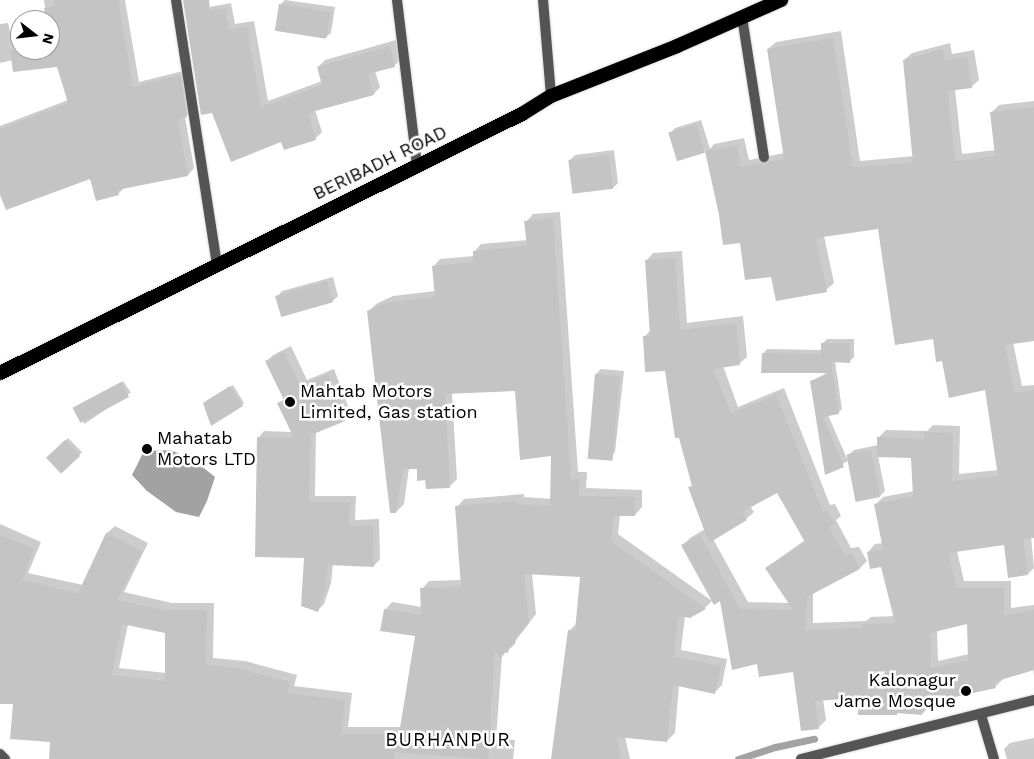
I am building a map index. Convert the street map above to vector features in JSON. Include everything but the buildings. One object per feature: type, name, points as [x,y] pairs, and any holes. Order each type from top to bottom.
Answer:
[{"type":"highway","name":"BERIBADH ROAD","points":[[0,374],[522,114],[551,96],[677,46],[782,0]]},
{"type":"street","points":[[176,0],[217,265]]},
{"type":"street","points":[[397,0],[417,166]]},
{"type":"street","points":[[543,0],[551,96]]},
{"type":"street","points":[[742,17],[764,157]]},
{"type":"street","points":[[801,759],[981,715],[1034,700]]},
{"type":"street","points":[[981,715],[994,759]]},
{"type":"street","points":[[0,754],[5,759]]},
{"type":"shaded area","points":[[171,450],[195,461],[215,477],[199,517],[176,512],[147,491],[132,475],[144,451]]},
{"type":"waterway","points":[[738,759],[775,747],[814,739]]},
{"type":"place","name":"Mahtab Motors Limited, Gas station","points":[[290,402]]},
{"type":"place","name":"Mahatab Motors LTD","points":[[147,449]]},
{"type":"place","name":"Kalonagur Jame Mosque","points":[[966,691]]},
{"type":"district","name":"BURHANPUR","points":[[448,740]]}]
